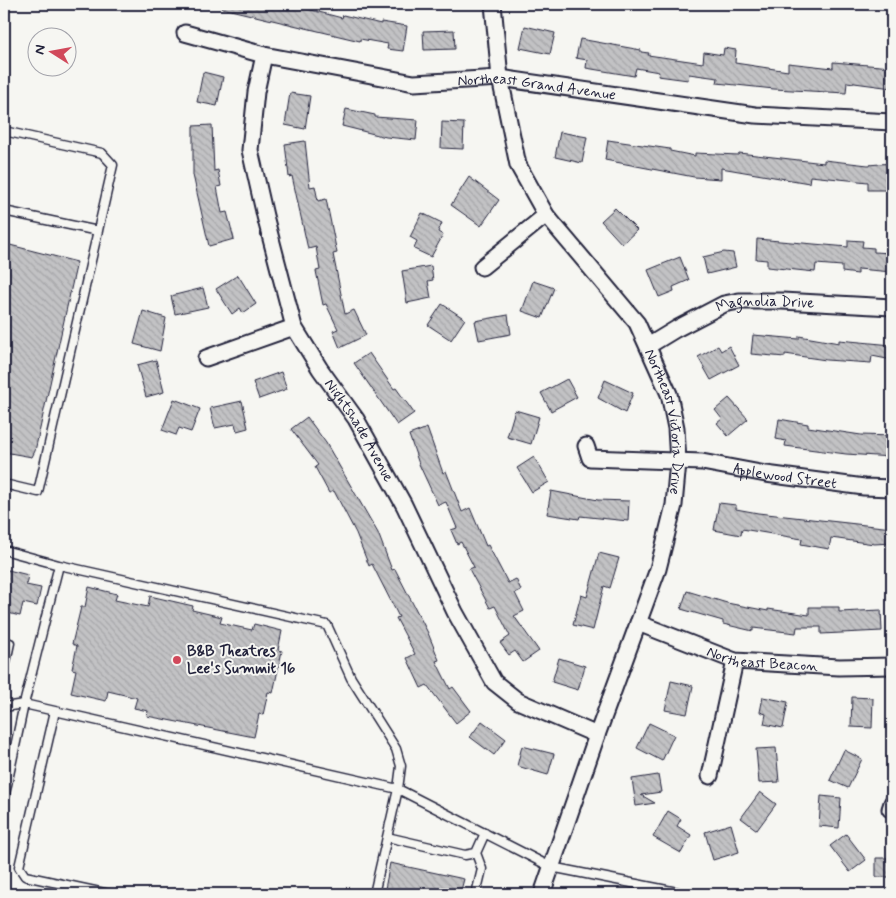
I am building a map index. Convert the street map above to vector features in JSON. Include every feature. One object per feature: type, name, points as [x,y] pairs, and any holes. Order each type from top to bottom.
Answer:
[{"type":"street","name":"Northeast Victoria Drive","points":[[493,4],[500,78],[518,165],[546,215],[637,323],[669,394],[676,428],[678,462],[674,505],[666,543],[596,735],[542,894]]},
{"type":"street","name":"Northeast Grand Avenue","points":[[185,33],[264,55],[414,82],[500,78],[755,115],[892,122]]},
{"type":"street","name":"Nightshade Avenue","points":[[264,55],[256,92],[250,150],[294,327],[320,369],[356,419],[404,505],[459,619],[494,682],[518,701],[596,735]]},
{"type":"street","points":[[482,267],[546,215]]},
{"type":"street","name":"Magnolia Drive","points":[[648,346],[724,304],[739,301],[782,301],[892,307]]},
{"type":"street","points":[[206,358],[294,327]]},
{"type":"street","name":"Applewood Street","points":[[586,446],[590,458],[702,462],[766,474],[864,487],[892,488]]},
{"type":"street","name":"Northeast Beacon","points":[[638,623],[735,661],[839,667],[892,666]]},
{"type":"street","points":[[710,776],[735,661]]},
{"type":"lane","points":[[4,131],[102,153],[113,165],[38,492],[4,484]]},
{"type":"lane","points":[[4,212],[98,232]]},
{"type":"lane","points":[[4,550],[59,565],[327,626],[351,678],[396,749],[401,766],[398,789],[374,894]]},
{"type":"lane","points":[[4,800],[24,704],[59,565]]},
{"type":"lane","points":[[4,642],[10,643],[4,671]]},
{"type":"lane","points":[[4,707],[24,704],[398,789],[550,867],[682,894]]},
{"type":"lane","points":[[55,711],[19,866],[25,876],[109,894]]},
{"type":"lane","points":[[476,894],[482,869],[476,853],[485,833]]},
{"type":"lane","points":[[387,836],[465,855],[476,853]]},
{"type":"building","points":[[223,4],[288,4],[342,18],[343,15],[381,24],[381,22],[407,26],[403,51],[387,49],[388,44],[360,39],[360,41],[222,8]]},
{"type":"building","points":[[525,26],[555,33],[550,54],[520,48]]},
{"type":"building","points":[[454,30],[455,49],[424,50],[423,31]]},
{"type":"building","points":[[580,39],[641,50],[641,52],[649,53],[648,55],[703,63],[704,52],[723,55],[724,48],[736,50],[735,63],[788,71],[788,63],[833,68],[833,62],[892,67],[892,88],[847,82],[846,93],[774,89],[717,83],[718,78],[689,74],[688,80],[658,76],[659,72],[636,68],[634,76],[586,68],[587,60],[576,58]]},
{"type":"building","points":[[203,72],[223,77],[217,106],[197,102]]},
{"type":"building","points":[[290,93],[310,96],[305,129],[285,125]]},
{"type":"building","points":[[346,109],[375,115],[375,117],[418,120],[416,140],[386,137],[342,126]]},
{"type":"building","points":[[442,122],[464,123],[463,149],[441,148]]},
{"type":"building","points":[[212,125],[214,171],[218,170],[221,186],[217,187],[222,213],[227,212],[234,239],[209,246],[193,175],[193,126]]},
{"type":"building","points":[[560,132],[587,137],[582,163],[555,157]]},
{"type":"building","points":[[608,140],[670,149],[670,151],[695,156],[695,153],[738,155],[739,153],[824,163],[824,160],[868,165],[892,163],[892,190],[868,190],[868,182],[810,176],[809,183],[721,168],[721,179],[694,177],[605,160]]},
{"type":"building","points":[[305,141],[310,187],[315,186],[318,201],[326,199],[337,253],[333,254],[345,314],[354,310],[366,335],[340,348],[333,331],[338,329],[326,304],[323,305],[316,271],[320,270],[316,247],[308,249],[292,176],[289,177],[285,144]]},
{"type":"building","points":[[469,177],[499,200],[481,226],[451,205]]},
{"type":"building","points":[[615,208],[637,230],[622,244],[601,221]]},
{"type":"building","points":[[422,213],[442,223],[438,232],[443,235],[431,257],[414,249],[417,241],[410,237]]},
{"type":"building","points":[[757,239],[848,247],[848,240],[863,241],[862,247],[874,248],[874,252],[892,253],[892,272],[858,269],[858,274],[842,272],[842,266],[816,264],[815,272],[767,267],[767,260],[756,259]]},
{"type":"building","points":[[4,245],[77,262],[35,451],[32,457],[4,452]]},
{"type":"building","points":[[724,252],[733,253],[736,267],[707,274],[703,257]]},
{"type":"building","points":[[680,257],[689,280],[673,287],[674,291],[659,297],[648,270]]},
{"type":"building","points":[[431,266],[433,280],[428,281],[431,298],[407,303],[402,271]]},
{"type":"building","points":[[238,275],[256,304],[243,313],[240,308],[232,314],[216,289]]},
{"type":"building","points":[[533,281],[554,288],[542,318],[522,311]]},
{"type":"building","points":[[203,288],[208,307],[175,314],[171,296]]},
{"type":"building","points":[[442,304],[465,319],[451,340],[428,325]]},
{"type":"building","points":[[143,311],[166,318],[160,351],[134,344]]},
{"type":"building","points":[[508,315],[511,334],[479,340],[475,321]]},
{"type":"building","points":[[753,335],[799,339],[799,336],[839,343],[839,340],[892,345],[892,360],[872,356],[871,363],[826,360],[785,354],[785,357],[751,354]]},
{"type":"building","points":[[718,346],[721,351],[729,346],[739,365],[711,380],[698,357]]},
{"type":"building","points":[[369,353],[394,389],[396,388],[414,413],[397,425],[354,363]]},
{"type":"building","points":[[156,360],[164,392],[146,397],[137,365]]},
{"type":"building","points":[[281,372],[287,389],[259,399],[253,382]]},
{"type":"building","points":[[567,379],[577,397],[551,411],[541,393]]},
{"type":"building","points":[[605,380],[633,393],[625,413],[598,398]]},
{"type":"building","points":[[729,398],[748,419],[728,436],[717,423],[722,419],[715,410]]},
{"type":"building","points":[[174,399],[200,409],[191,432],[179,428],[176,435],[162,430]]},
{"type":"building","points":[[242,401],[248,428],[237,431],[235,424],[215,428],[210,408]]},
{"type":"building","points":[[515,410],[539,417],[531,444],[507,437]]},
{"type":"building","points":[[307,417],[326,443],[378,533],[392,570],[395,569],[428,633],[439,660],[436,661],[450,689],[453,687],[471,711],[456,723],[427,685],[421,688],[407,658],[415,654],[396,618],[399,617],[372,564],[369,566],[356,533],[334,491],[329,493],[315,467],[318,465],[291,429]]},
{"type":"building","points":[[779,419],[808,424],[808,427],[861,435],[892,436],[891,457],[846,454],[785,446],[786,441],[776,439]]},
{"type":"building","points":[[427,428],[443,473],[446,471],[462,512],[470,508],[486,546],[488,545],[508,583],[516,579],[521,590],[515,593],[524,611],[514,616],[539,651],[523,662],[515,651],[509,655],[500,643],[510,636],[495,606],[490,608],[469,569],[474,567],[461,542],[457,544],[451,530],[457,528],[446,502],[438,505],[419,464],[409,435]]},
{"type":"building","points":[[534,457],[549,482],[532,492],[517,468]]},
{"type":"building","points":[[551,491],[598,500],[629,501],[628,521],[580,516],[579,519],[547,514]]},
{"type":"building","points":[[719,503],[736,505],[736,509],[758,513],[892,528],[892,543],[874,544],[831,538],[829,549],[801,544],[802,539],[742,529],[741,535],[714,530]]},
{"type":"building","points":[[599,553],[619,558],[610,588],[604,586],[593,630],[573,625],[581,595],[587,597]]},
{"type":"building","points":[[4,569],[28,575],[26,585],[41,588],[37,606],[23,603],[20,616],[4,612]]},
{"type":"building","name":"B&B Theatres Lee's Summit 16","points":[[89,587],[117,594],[115,600],[148,607],[150,596],[193,606],[192,610],[222,617],[220,623],[252,630],[254,624],[282,631],[278,650],[282,651],[273,693],[268,692],[263,715],[259,714],[254,737],[147,716],[148,711],[134,708],[137,698],[108,691],[106,701],[71,693],[76,670],[72,669],[77,646],[72,644],[81,607],[85,607]]},
{"type":"building","points":[[687,591],[727,603],[768,611],[768,609],[809,615],[809,607],[839,607],[839,612],[881,610],[882,631],[821,634],[821,627],[797,627],[796,633],[753,628],[753,631],[723,624],[723,621],[681,609]]},
{"type":"building","points":[[559,658],[585,666],[578,690],[552,682]]},
{"type":"building","points":[[671,681],[693,686],[687,714],[665,710]]},
{"type":"building","points":[[763,697],[788,702],[783,728],[764,724],[766,714],[760,712]]},
{"type":"building","points":[[852,697],[873,698],[872,728],[851,727]]},
{"type":"building","points":[[482,721],[506,739],[494,755],[470,737]]},
{"type":"building","points":[[649,723],[674,735],[662,761],[637,748]]},
{"type":"building","points":[[522,746],[554,754],[548,775],[517,766]]},
{"type":"building","points":[[776,748],[779,782],[759,783],[756,749]]},
{"type":"building","points":[[844,750],[862,759],[848,788],[830,780]]},
{"type":"building","points":[[658,775],[661,792],[641,795],[655,803],[636,806],[632,779]]},
{"type":"building","points":[[760,792],[776,804],[757,830],[741,818]]},
{"type":"building","points":[[821,796],[841,798],[839,828],[819,826]]},
{"type":"building","points":[[668,811],[681,819],[677,826],[691,835],[681,853],[653,837]]},
{"type":"building","points":[[731,824],[739,852],[713,860],[705,832]]},
{"type":"building","points":[[846,834],[866,860],[850,872],[830,846]]},
{"type":"building","points":[[876,858],[892,858],[892,877],[876,877]]},
{"type":"building","points":[[390,863],[464,879],[460,894],[384,894]]},
{"type":"place","name":"B&B Theatres Lee's Summit 16","points":[[177,660]]}]
